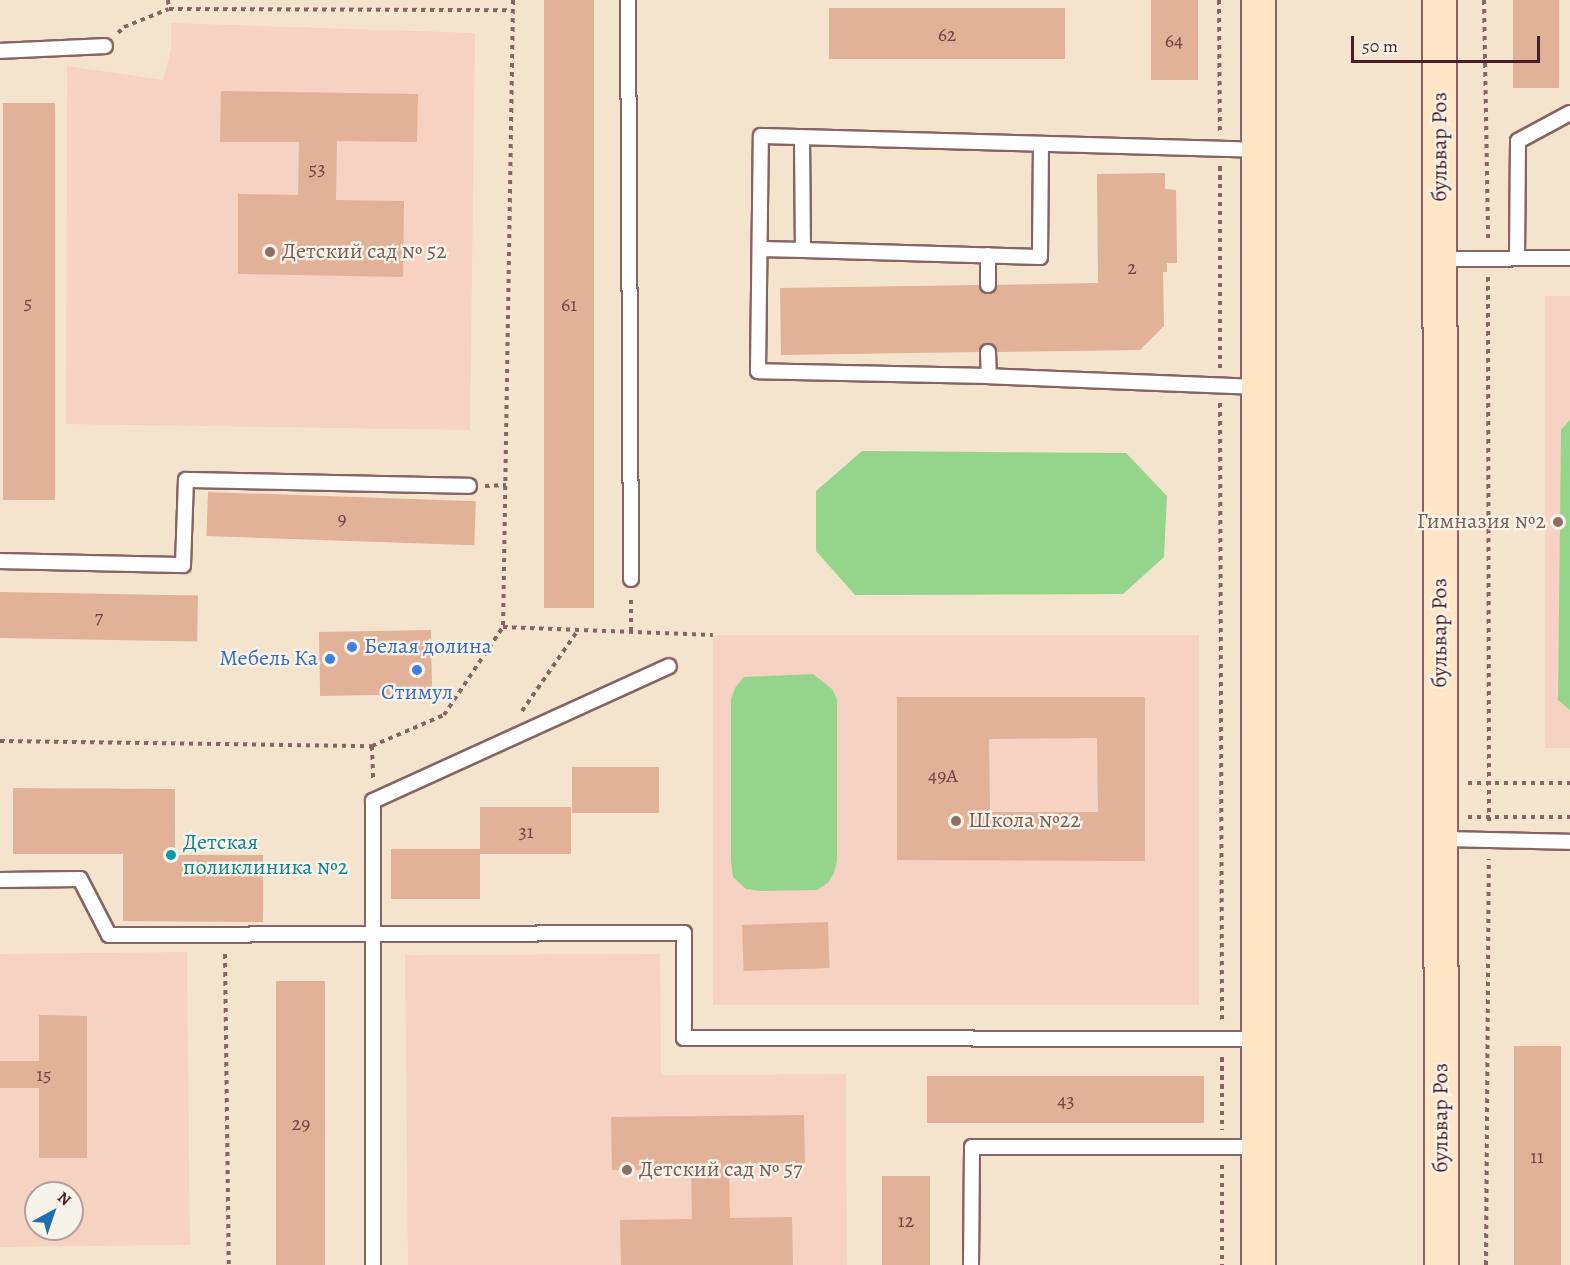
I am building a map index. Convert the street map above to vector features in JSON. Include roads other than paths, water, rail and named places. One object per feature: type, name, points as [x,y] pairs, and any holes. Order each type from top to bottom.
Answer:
[{"type":"street","points":[[1258,0],[1258,1265]]},
{"type":"street","name":"бульвар Роз","points":[[1439,0],[1441,1265]]},
{"type":"lane","points":[[628,0],[631,579]]},
{"type":"lane","points":[[0,51],[105,46]]},
{"type":"lane","points":[[1517,257],[1518,141],[1570,113]]},
{"type":"lane","points":[[1258,150],[1220,151],[761,136],[758,370],[989,376],[1258,387]]},
{"type":"lane","points":[[802,138],[804,250]]},
{"type":"lane","points":[[760,249],[1040,257],[1041,145]]},
{"type":"lane","points":[[988,255],[988,285]]},
{"type":"lane","points":[[1440,259],[1570,258]]},
{"type":"lane","points":[[988,352],[989,376]]},
{"type":"lane","points":[[0,561],[183,565],[186,480],[469,486]]},
{"type":"lane","points":[[373,1265],[373,801],[669,666]]},
{"type":"lane","points":[[1441,828],[1489,840],[1570,842]]},
{"type":"lane","points":[[0,880],[80,879],[109,935],[684,933],[684,1038],[1258,1039]]},
{"type":"lane","points":[[971,1265],[972,1147],[1258,1147]]},
{"type":"place","name":"Детский сад № 52","points":[[270,252]]},
{"type":"place","name":"Гимназия №2","points":[[1558,522]]},
{"type":"place","name":"Белая долина","points":[[352,647]]},
{"type":"place","name":"Мебель Ка","points":[[330,659]]},
{"type":"place","name":"Стимул","points":[[417,670]]},
{"type":"place","name":"Школа №22","points":[[956,821]]},
{"type":"place","name":"Детская поликлиника №2","points":[[171,855]]},
{"type":"place","name":"Детский сад № 57","points":[[627,1170]]}]
